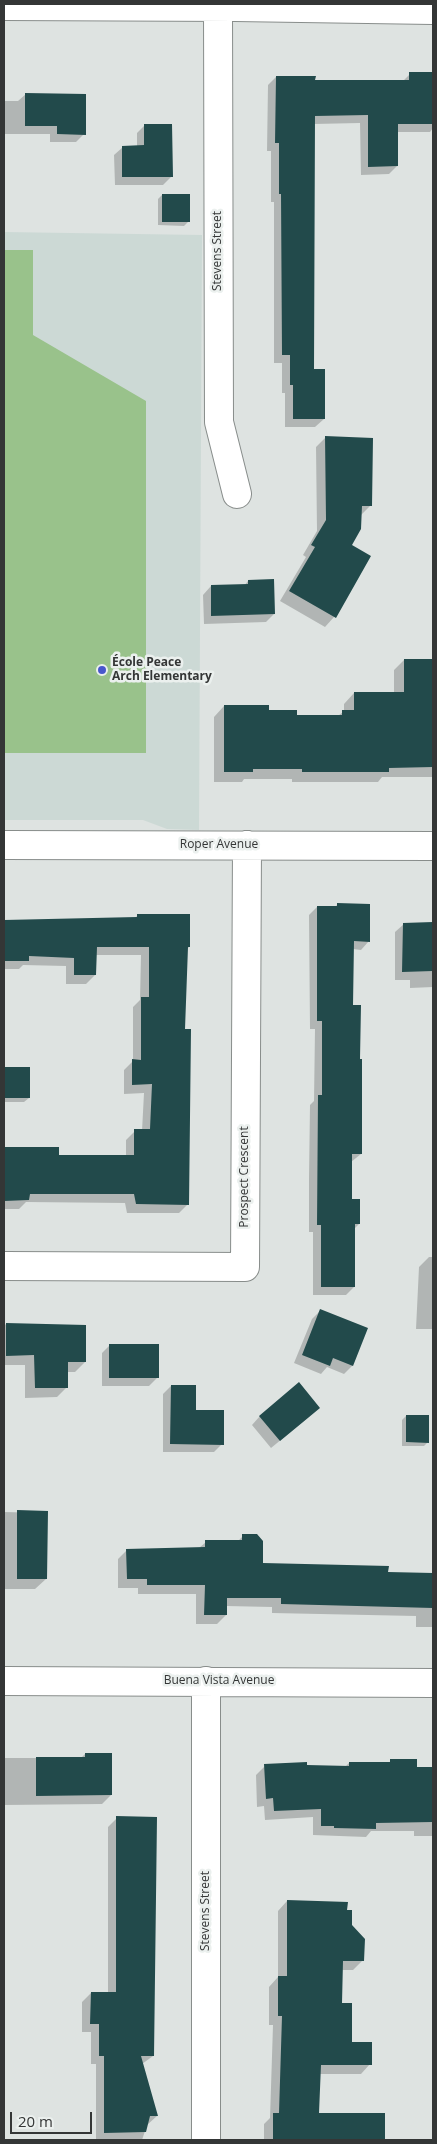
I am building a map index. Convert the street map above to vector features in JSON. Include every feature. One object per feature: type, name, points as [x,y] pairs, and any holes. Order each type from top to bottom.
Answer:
[{"type":"street","points":[[4,6],[183,5],[433,10]]},
{"type":"street","name":"Stevens Street","points":[[218,6],[219,422],[237,494]]},
{"type":"street","name":"Roper Avenue","points":[[4,845],[433,846]]},
{"type":"street","name":"Prospect Crescent","points":[[4,1266],[245,1267],[247,845]]},
{"type":"street","name":"Buena Vista Avenue","points":[[4,1681],[433,1683]]},
{"type":"street","name":"Stevens Street","points":[[206,1681],[206,2140]]},
{"type":"shaded area","name":"École Peace Arch Elementary","points":[[4,232],[202,235],[199,830],[167,829],[143,820],[4,820]]},
{"type":"green space","points":[[4,250],[33,250],[33,335],[146,401],[146,753],[4,753]]},
{"type":"building","points":[[409,72],[433,72],[433,124],[398,124],[398,166],[368,167],[368,115],[315,116],[314,369],[325,369],[325,419],[293,419],[293,385],[290,385],[290,355],[282,355],[281,194],[279,194],[279,143],[275,143],[276,76],[316,76],[315,80],[409,80]]},
{"type":"building","points":[[25,93],[86,94],[86,135],[57,134],[57,126],[25,126]]},
{"type":"building","points":[[144,124],[172,124],[173,177],[122,177],[122,146],[144,145]]},
{"type":"building","points":[[162,194],[190,194],[190,222],[162,222]]},
{"type":"building","points":[[325,436],[373,438],[372,506],[362,506],[361,529],[352,545],[371,556],[336,618],[289,591],[315,547],[311,545],[326,520]]},
{"type":"building","points":[[274,579],[275,614],[211,616],[211,585],[248,584],[248,580]]},
{"type":"building","points":[[404,659],[433,659],[433,767],[389,768],[389,772],[302,772],[302,769],[253,769],[253,772],[224,772],[224,705],[269,705],[269,710],[297,710],[297,715],[342,715],[342,710],[354,710],[354,692],[404,692]]},
{"type":"building","points":[[337,903],[370,904],[370,942],[354,941],[353,1005],[361,1005],[360,1059],[362,1059],[362,1154],[352,1154],[352,1199],[360,1199],[360,1224],[355,1224],[355,1287],[321,1287],[321,1225],[317,1225],[318,1095],[322,1095],[322,1021],[317,1021],[317,906],[337,906]]},
{"type":"building","points":[[137,914],[190,914],[185,1029],[191,1029],[189,1205],[136,1204],[134,1194],[30,1194],[29,1200],[4,1201],[4,1147],[59,1147],[59,1155],[134,1155],[134,1129],[150,1129],[152,1084],[132,1085],[132,1059],[141,1060],[141,997],[149,997],[149,947],[97,947],[96,975],[74,975],[74,958],[29,956],[29,961],[4,961],[4,920],[137,917]]},
{"type":"building","points":[[433,922],[433,971],[402,972],[403,923]]},
{"type":"building","points":[[4,1067],[30,1067],[30,1098],[4,1098]]},
{"type":"building","points":[[320,1309],[368,1328],[353,1366],[333,1358],[330,1366],[302,1355]]},
{"type":"building","points":[[6,1323],[86,1325],[86,1362],[68,1362],[68,1388],[35,1388],[34,1355],[6,1356]]},
{"type":"building","points":[[109,1344],[159,1344],[159,1378],[109,1378]]},
{"type":"building","points":[[299,1382],[320,1408],[280,1441],[259,1416]]},
{"type":"building","points":[[171,1385],[196,1385],[196,1410],[224,1410],[224,1445],[170,1444]]},
{"type":"building","points":[[406,1415],[429,1415],[429,1443],[406,1442]]},
{"type":"building","points":[[17,1510],[48,1511],[47,1579],[17,1579]]},
{"type":"building","points":[[242,1534],[257,1534],[263,1541],[263,1563],[389,1566],[388,1572],[433,1573],[433,1608],[281,1604],[281,1598],[227,1598],[227,1615],[204,1615],[205,1585],[147,1585],[147,1579],[127,1579],[126,1549],[205,1547],[205,1540],[242,1540]]},
{"type":"building","points":[[85,1753],[112,1753],[112,1795],[36,1796],[36,1757],[85,1757]]},
{"type":"building","points":[[390,1759],[417,1759],[417,1767],[433,1767],[433,1822],[376,1823],[376,1829],[334,1828],[334,1826],[321,1826],[321,1809],[274,1811],[273,1798],[266,1799],[264,1764],[307,1762],[307,1765],[349,1766],[349,1762],[390,1762]]},
{"type":"building","points":[[116,1816],[157,1817],[154,2056],[141,2056],[158,2116],[150,2116],[146,2132],[104,2133],[104,2056],[99,2056],[99,2024],[90,2024],[91,1992],[116,1992]]},
{"type":"building","points":[[287,1900],[348,1902],[347,1910],[352,1910],[352,1925],[365,1939],[364,1961],[343,1961],[342,2003],[352,2003],[352,2042],[372,2042],[372,2065],[321,2065],[319,2113],[385,2113],[385,2140],[273,2140],[273,2113],[279,2113],[282,2016],[278,2016],[278,1976],[287,1976]]},
{"type":"place","name":"École Peace Arch Elementary","points":[[102,670]]}]
